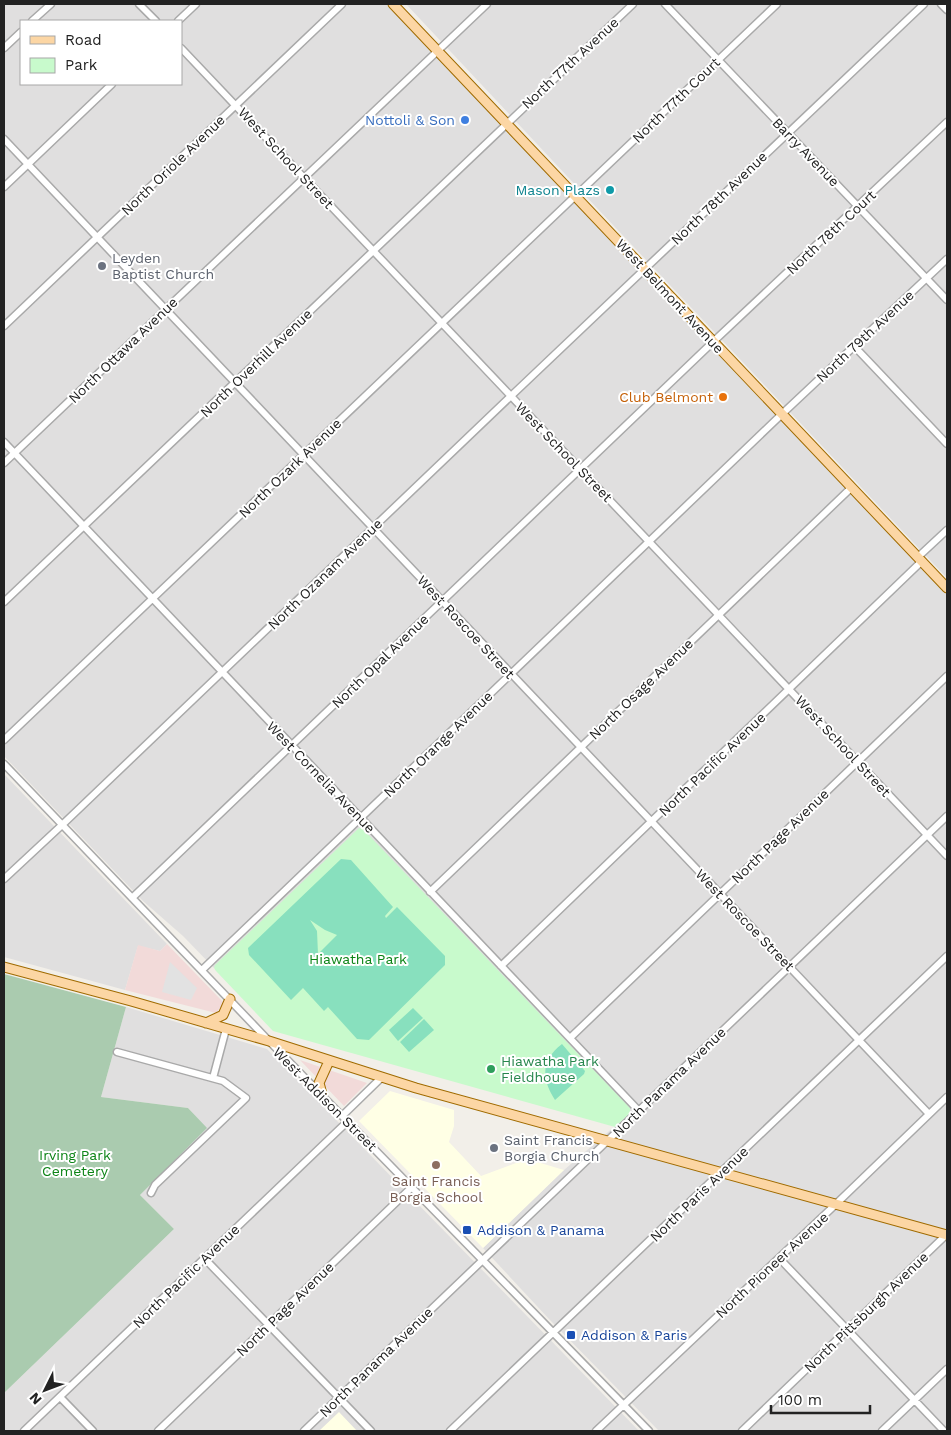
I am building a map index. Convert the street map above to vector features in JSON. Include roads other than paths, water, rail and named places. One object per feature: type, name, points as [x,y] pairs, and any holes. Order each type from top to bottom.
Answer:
[{"type":"main road","name":"West Belmont Avenue","points":[[393,4],[947,588]]},
{"type":"main road","points":[[4,967],[269,1041],[381,1078],[947,1235]]},
{"type":"main road","points":[[206,1023],[223,1015],[230,999]]},
{"type":"main road","points":[[322,1094],[319,1083],[329,1061]]},
{"type":"street","points":[[33,20],[51,4]]},
{"type":"street","points":[[139,4],[155,20]]},
{"type":"street","points":[[179,20],[196,4]]},
{"type":"street","name":"North Oriole Avenue","points":[[4,326],[342,4]]},
{"type":"street","name":"North Ottawa Avenue","points":[[4,463],[487,4]]},
{"type":"street","name":"North 77th Avenue","points":[[507,123],[632,4]]},
{"type":"street","name":"Barry Avenue","points":[[665,4],[947,300]]},
{"type":"street","name":"North 77th Court","points":[[576,196],[777,4]]},
{"type":"street","name":"North 78th Avenue","points":[[645,269],[924,4]]},
{"type":"street","points":[[942,4],[947,10]]},
{"type":"street","points":[[4,48],[20,33]]},
{"type":"street","name":"West School Street","points":[[182,49],[947,856]]},
{"type":"street","points":[[4,187],[111,85]]},
{"type":"street","name":"North 78th Court","points":[[714,341],[947,122]]},
{"type":"street","name":"North Overhill Avenue","points":[[4,602],[507,123]]},
{"type":"street","name":"West Roscoe Street","points":[[4,139],[929,1114]]},
{"type":"street","name":"North Ozark Avenue","points":[[4,740],[576,196]]},
{"type":"street","name":"North 79th Avenue","points":[[782,414],[947,259]]},
{"type":"street","name":"North Ozanam Avenue","points":[[4,879],[645,269]]},
{"type":"street","name":"North Opal Avenue","points":[[132,898],[714,341]]},
{"type":"street","points":[[854,346],[947,444]]},
{"type":"street","name":"North Orange Avenue","points":[[202,970],[782,414]]},
{"type":"street","name":"West Cornelia Avenue","points":[[4,442],[639,1111]]},
{"type":"street","name":"North Osage Avenue","points":[[430,892],[852,487]]},
{"type":"street","name":"North Pacific Avenue","points":[[501,966],[789,690],[947,530]]},
{"type":"street","name":"North Page Avenue","points":[[570,1038],[947,676]]},
{"type":"street","name":"West Addison Street","points":[[4,764],[269,1041],[649,1431]]},
{"type":"street","name":"North Panama Avenue","points":[[304,1431],[947,816]]},
{"type":"street","name":"North Paris Avenue","points":[[450,1431],[947,956]]},
{"type":"street","points":[[214,1078],[226,1029]]},
{"type":"street","points":[[117,1052],[223,1081],[246,1098],[155,1185],[151,1193]]},
{"type":"street","name":"North Pacific Avenue","points":[[24,1431],[204,1258],[345,1118],[381,1078]]},
{"type":"street","name":"North Pioneer Avenue","points":[[596,1431],[947,1097]]},
{"type":"street","name":"North Page Avenue","points":[[158,1431],[412,1187]]},
{"type":"street","name":"North Pittsburgh Avenue","points":[[742,1431],[947,1235]]},
{"type":"street","points":[[204,1258],[371,1431]]},
{"type":"street","points":[[779,1258],[944,1431]]},
{"type":"street","points":[[882,1431],[947,1369]]},
{"type":"street","points":[[60,1397],[93,1431]]},
{"type":"place","name":"Nottoli & Son","points":[[465,120]]},
{"type":"place","name":"Mason Plazs","points":[[610,190]]},
{"type":"place","name":"Leyden Baptist Church","points":[[102,266]]},
{"type":"place","name":"Club Belmont","points":[[723,397]]},
{"type":"place","name":"Hiawatha Park Fieldhouse","points":[[491,1069]]},
{"type":"place","name":"Saint Francis Borgia Church","points":[[494,1148]]},
{"type":"place","name":"Saint Francis Borgia School","points":[[436,1165]]},
{"type":"place","name":"Addison & Panama","points":[[467,1230]]},
{"type":"place","name":"Addison & Paris","points":[[571,1335]]},
{"type":"park label","name":"Hiawatha Park","points":[[358,959]]},
{"type":"park label","name":"Irving Park Cemetery","points":[[75,1164]]}]
